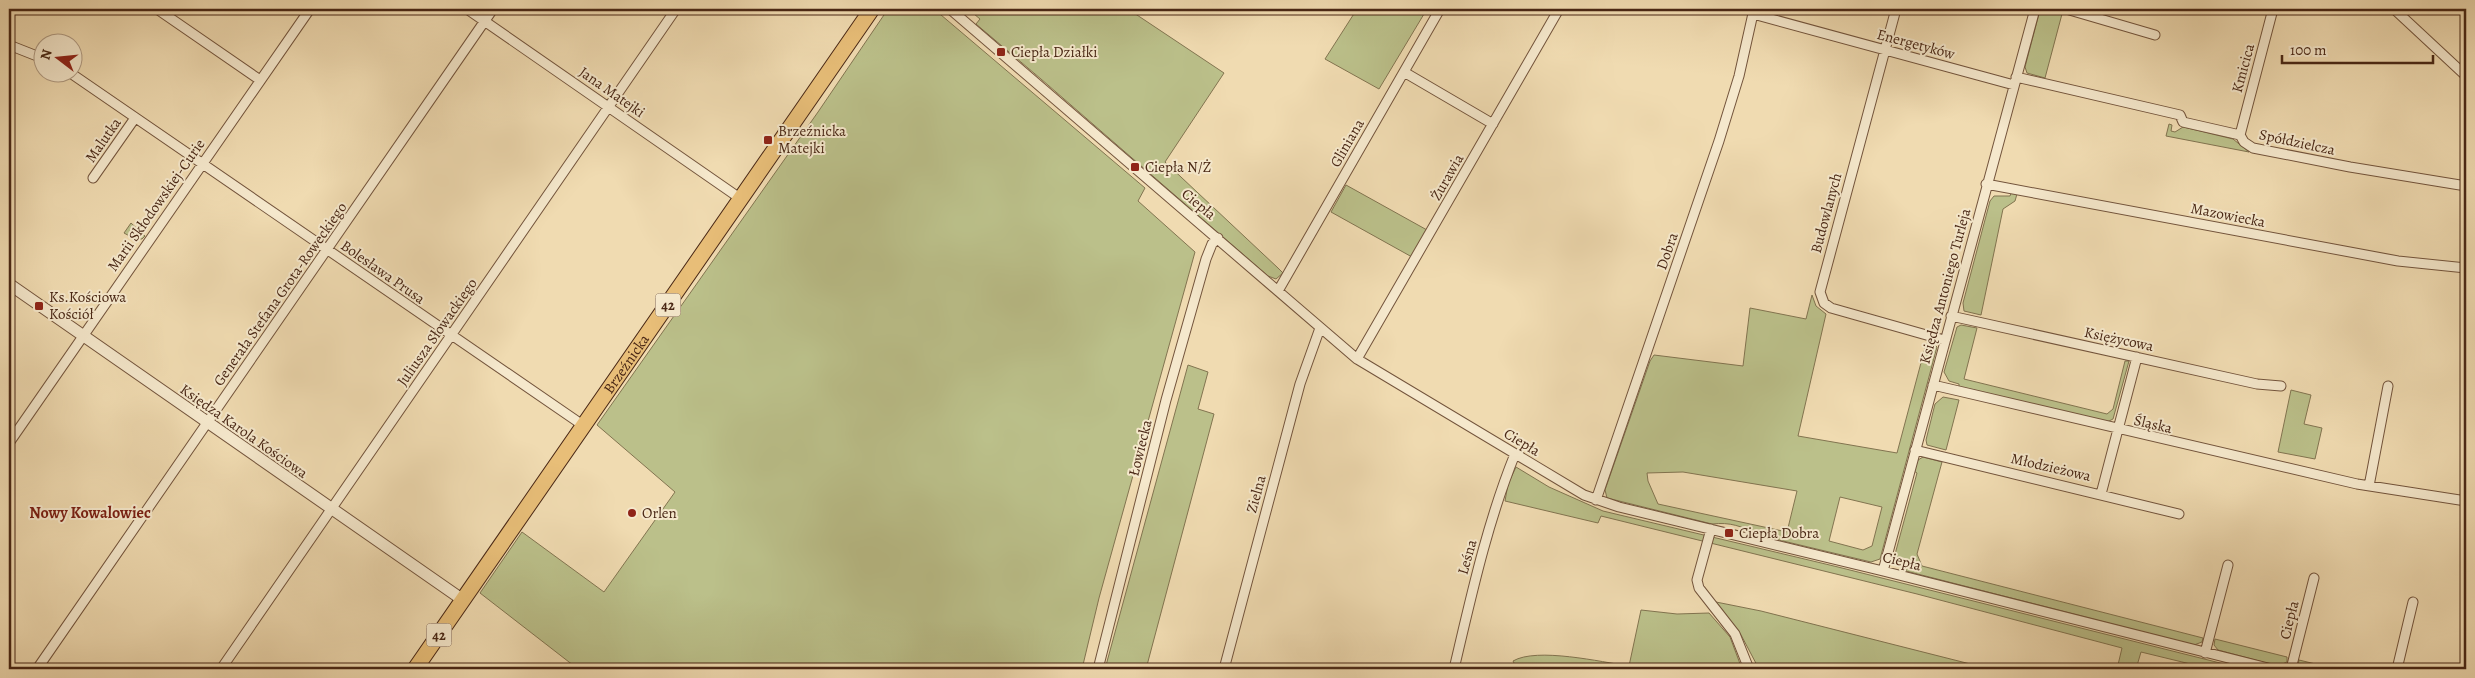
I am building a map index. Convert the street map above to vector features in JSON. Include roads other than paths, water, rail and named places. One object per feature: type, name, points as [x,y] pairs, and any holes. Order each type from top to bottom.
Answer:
[{"type":"main road","name":"Brzeźnicka","points":[[415,669],[872,9]]},
{"type":"street","points":[[157,9],[260,80]]},
{"type":"street","name":"Marii Skłodowskiej-Curie","points":[[9,441],[310,9]]},
{"type":"street","name":"Jana Matejki","points":[[467,9],[741,199]]},
{"type":"street","name":"Generała Stefana Grota-Roweckiego","points":[[37,669],[493,9]]},
{"type":"street","name":"Juliusza Słowackiego","points":[[221,669],[676,9]]},
{"type":"street","name":"Ciepła","points":[[950,9],[1357,358],[1515,454],[1596,500],[2272,669]]},
{"type":"street","name":"Gliniana","points":[[1278,291],[1440,9]]},
{"type":"street","name":"Żurawia","points":[[1357,358],[1559,9]]},
{"type":"street","name":"Budowlanych","points":[[1896,9],[1820,292],[1824,303],[1831,308],[1944,340]]},
{"type":"street","name":"Księdza Antoniego Turleja","points":[[1883,571],[1986,184],[2035,9]]},
{"type":"street","points":[[2066,9],[2155,35]]},
{"type":"street","name":"Kmicica","points":[[2240,135],[2273,9]]},
{"type":"street","points":[[2394,9],[2466,76]]},
{"type":"street","name":"Energetyków","points":[[1754,11],[1885,49],[2015,81]]},
{"type":"street","name":"Dobra","points":[[1596,500],[1719,141],[1741,68],[1754,11]]},
{"type":"street","points":[[9,45],[32,54]]},
{"type":"street","points":[[1404,72],[1493,124]]},
{"type":"street","name":"Bolesława Prusa","points":[[82,81],[584,426]]},
{"type":"street","name":"Spółdzielcza","points":[[2015,81],[2180,115],[2183,122],[2240,135],[2244,142],[2253,148],[2386,174],[2466,186]]},
{"type":"street","name":"Malutka","points":[[93,178],[135,118]]},
{"type":"street","name":"Mazowiecka","points":[[1986,184],[2398,261],[2466,268]]},
{"type":"street","name":"Łowiecka","points":[[1098,669],[1166,400],[1206,259],[1212,244],[1218,238]]},
{"type":"street","name":"Księdza Karola Kościowa","points":[[9,284],[82,337],[463,600]]},
{"type":"street","name":"Księżycowa","points":[[1951,316],[2257,384],[2281,386]]},
{"type":"street","name":"Zielna","points":[[1224,669],[1298,393],[1320,328]]},
{"type":"street","points":[[2102,494],[2137,357]]},
{"type":"street","name":"Śląska","points":[[1932,385],[2118,430],[2369,486],[2466,500]]},
{"type":"street","points":[[2369,486],[2388,386]]},
{"type":"street","name":"Młodzieżowa","points":[[1915,450],[2179,514]]},
{"type":"street","name":"Leśna","points":[[1454,669],[1476,572],[1506,476],[1515,454]]},
{"type":"street","points":[[1711,529],[1697,580],[1698,588],[1735,634],[1749,669]]},
{"type":"street","points":[[2206,652],[2228,564]]},
{"type":"street","name":"Ciepła","points":[[2291,669],[2314,578]]},
{"type":"street","points":[[2397,669],[2414,602]]},
{"type":"place","name":"Ciepła Działki","points":[[1001,52]]},
{"type":"place","name":"Brzeźnicka Matejki","points":[[768,140]]},
{"type":"place","name":"Ciepła N/Ż","points":[[1135,167]]},
{"type":"place","name":"Ks.Kościowa Kościół","points":[[39,306]]},
{"type":"place","name":"Orlen","points":[[632,513]]},
{"type":"place","name":"Ciepła Dobra","points":[[1729,533]]},
{"type":"district","name":"Nowy Kowalowiec","points":[[90,512]]}]
